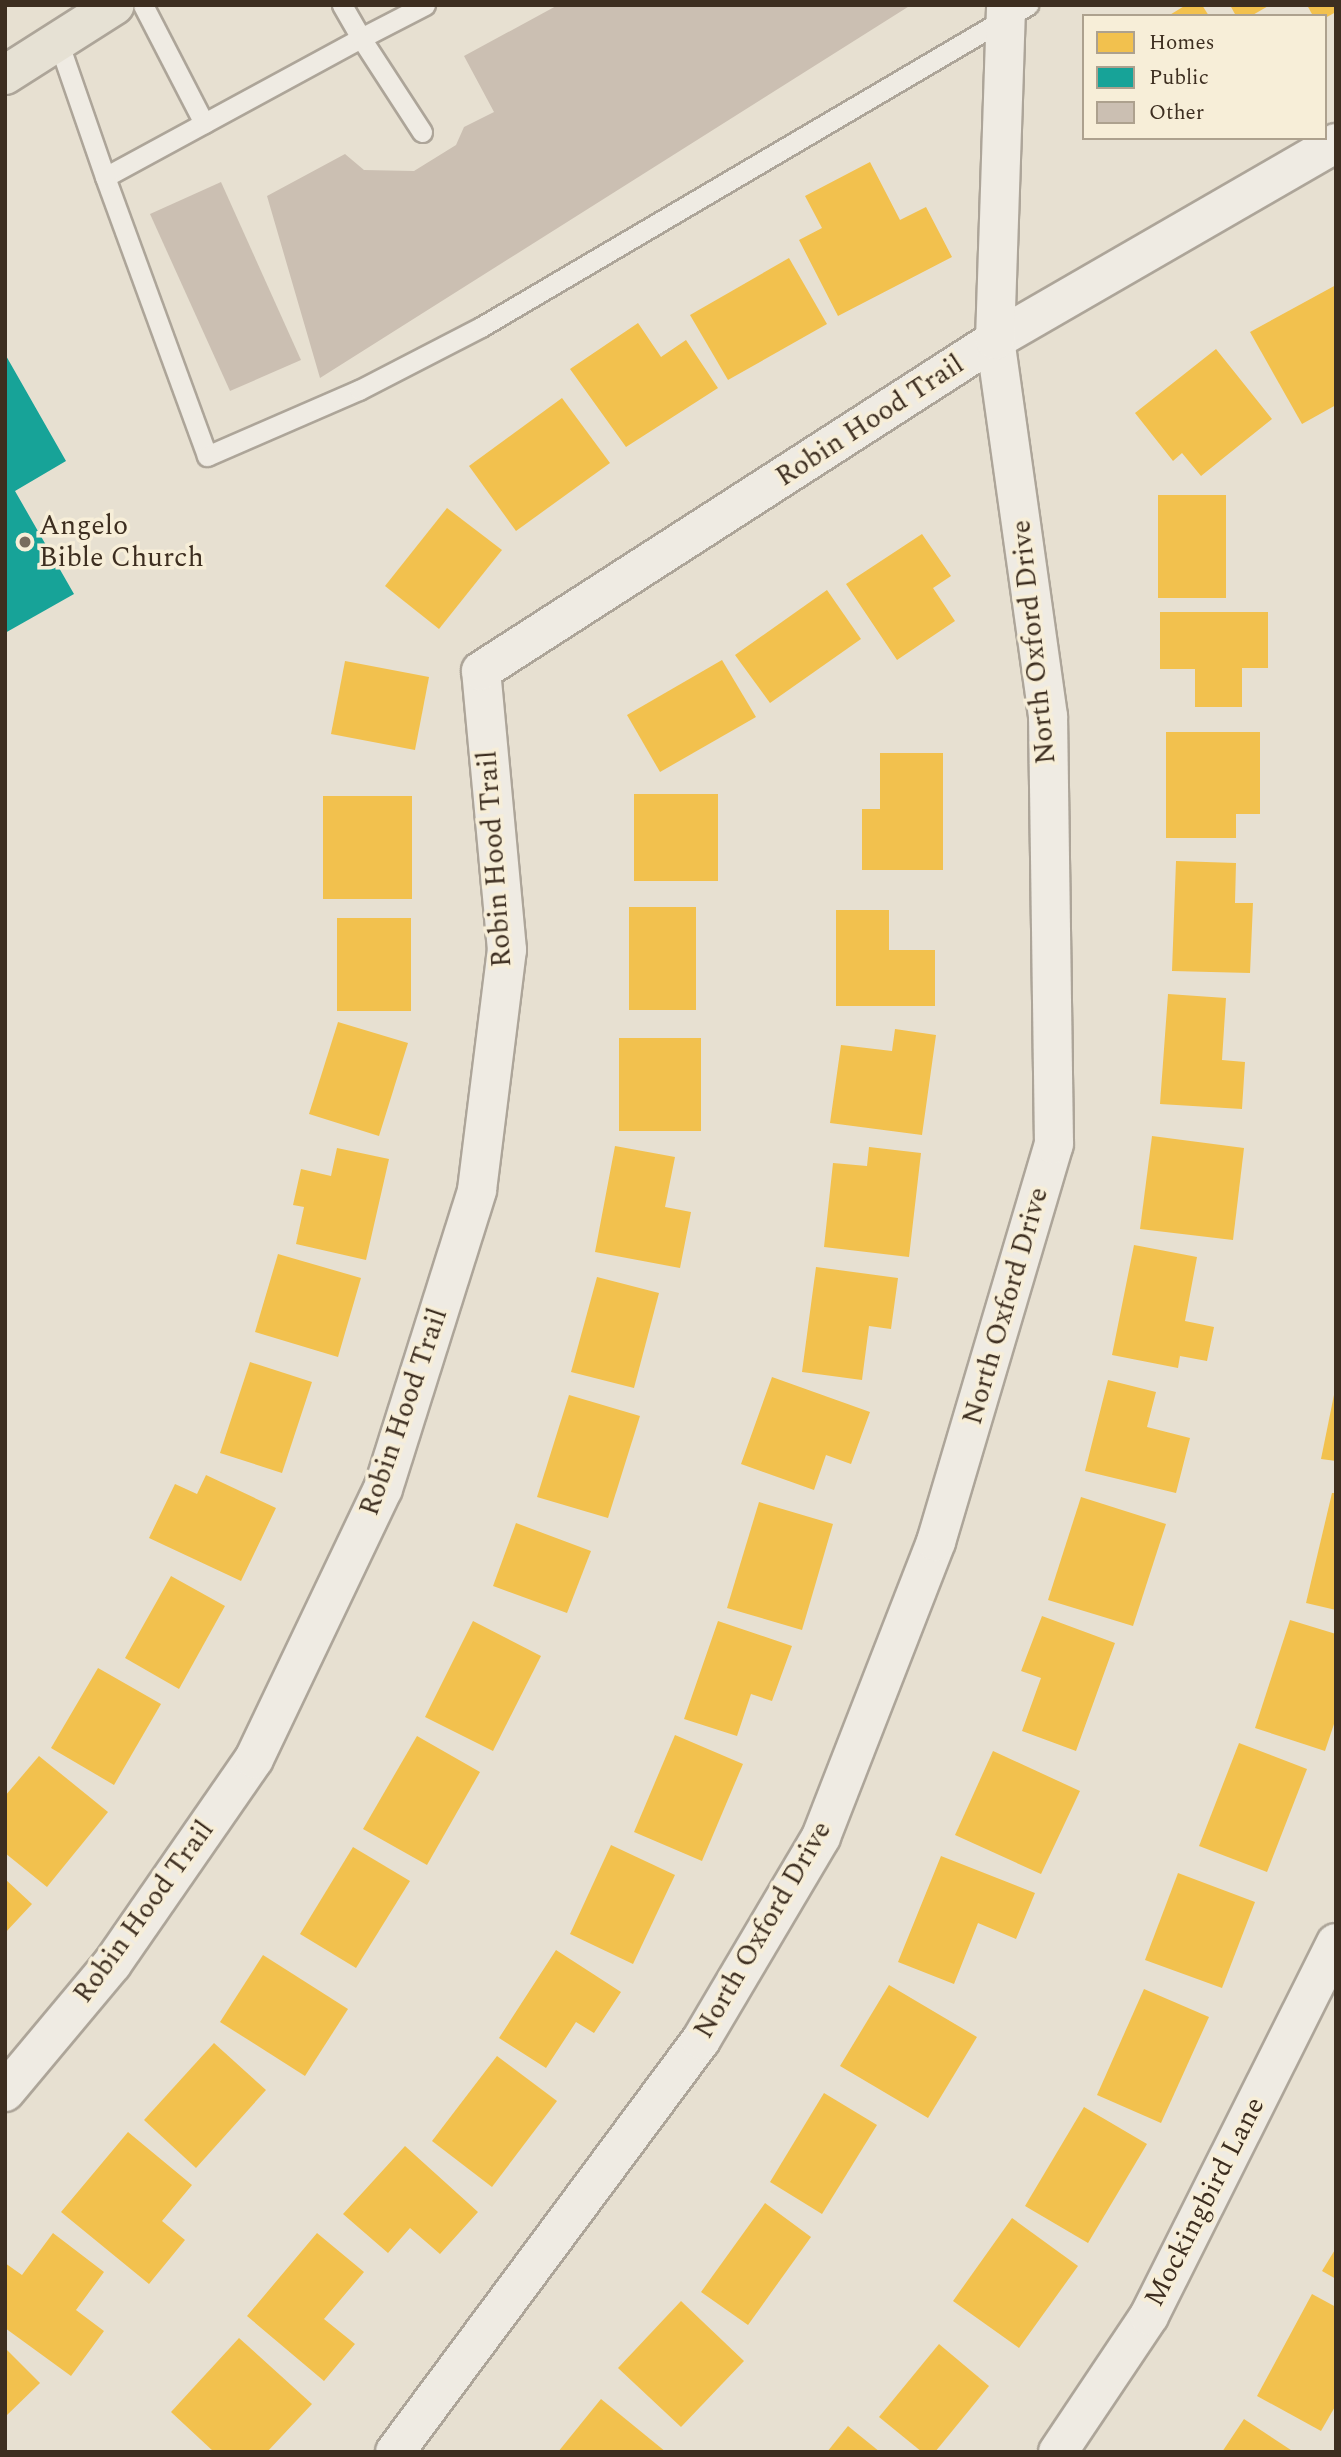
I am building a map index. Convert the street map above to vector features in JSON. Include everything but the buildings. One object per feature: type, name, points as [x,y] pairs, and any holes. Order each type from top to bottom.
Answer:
[{"type":"main road","points":[[5,75],[115,5]]},
{"type":"street","name":"North Oxford Drive","points":[[395,2452],[701,2040],[821,1837],[936,1542],[1054,1144],[1048,716],[995,340],[1013,10]]},
{"type":"street","name":"Robin Hood Trail","points":[[5,2092],[112,1964],[254,1759],[383,1489],[477,1190],[507,950],[481,671],[995,340],[1336,143]]},
{"type":"street","name":"Mockingbird Lane","points":[[1058,2452],[1149,2316],[1336,1943]]},
{"type":"lane","points":[[142,5],[204,123]]},
{"type":"lane","points":[[342,5],[422,132]]},
{"type":"lane","points":[[105,177],[425,5]]},
{"type":"lane","points":[[58,41],[207,456],[359,390],[481,327],[1013,10]]},
{"type":"place","name":"Angelo Bible Church","points":[[25,542]]}]
